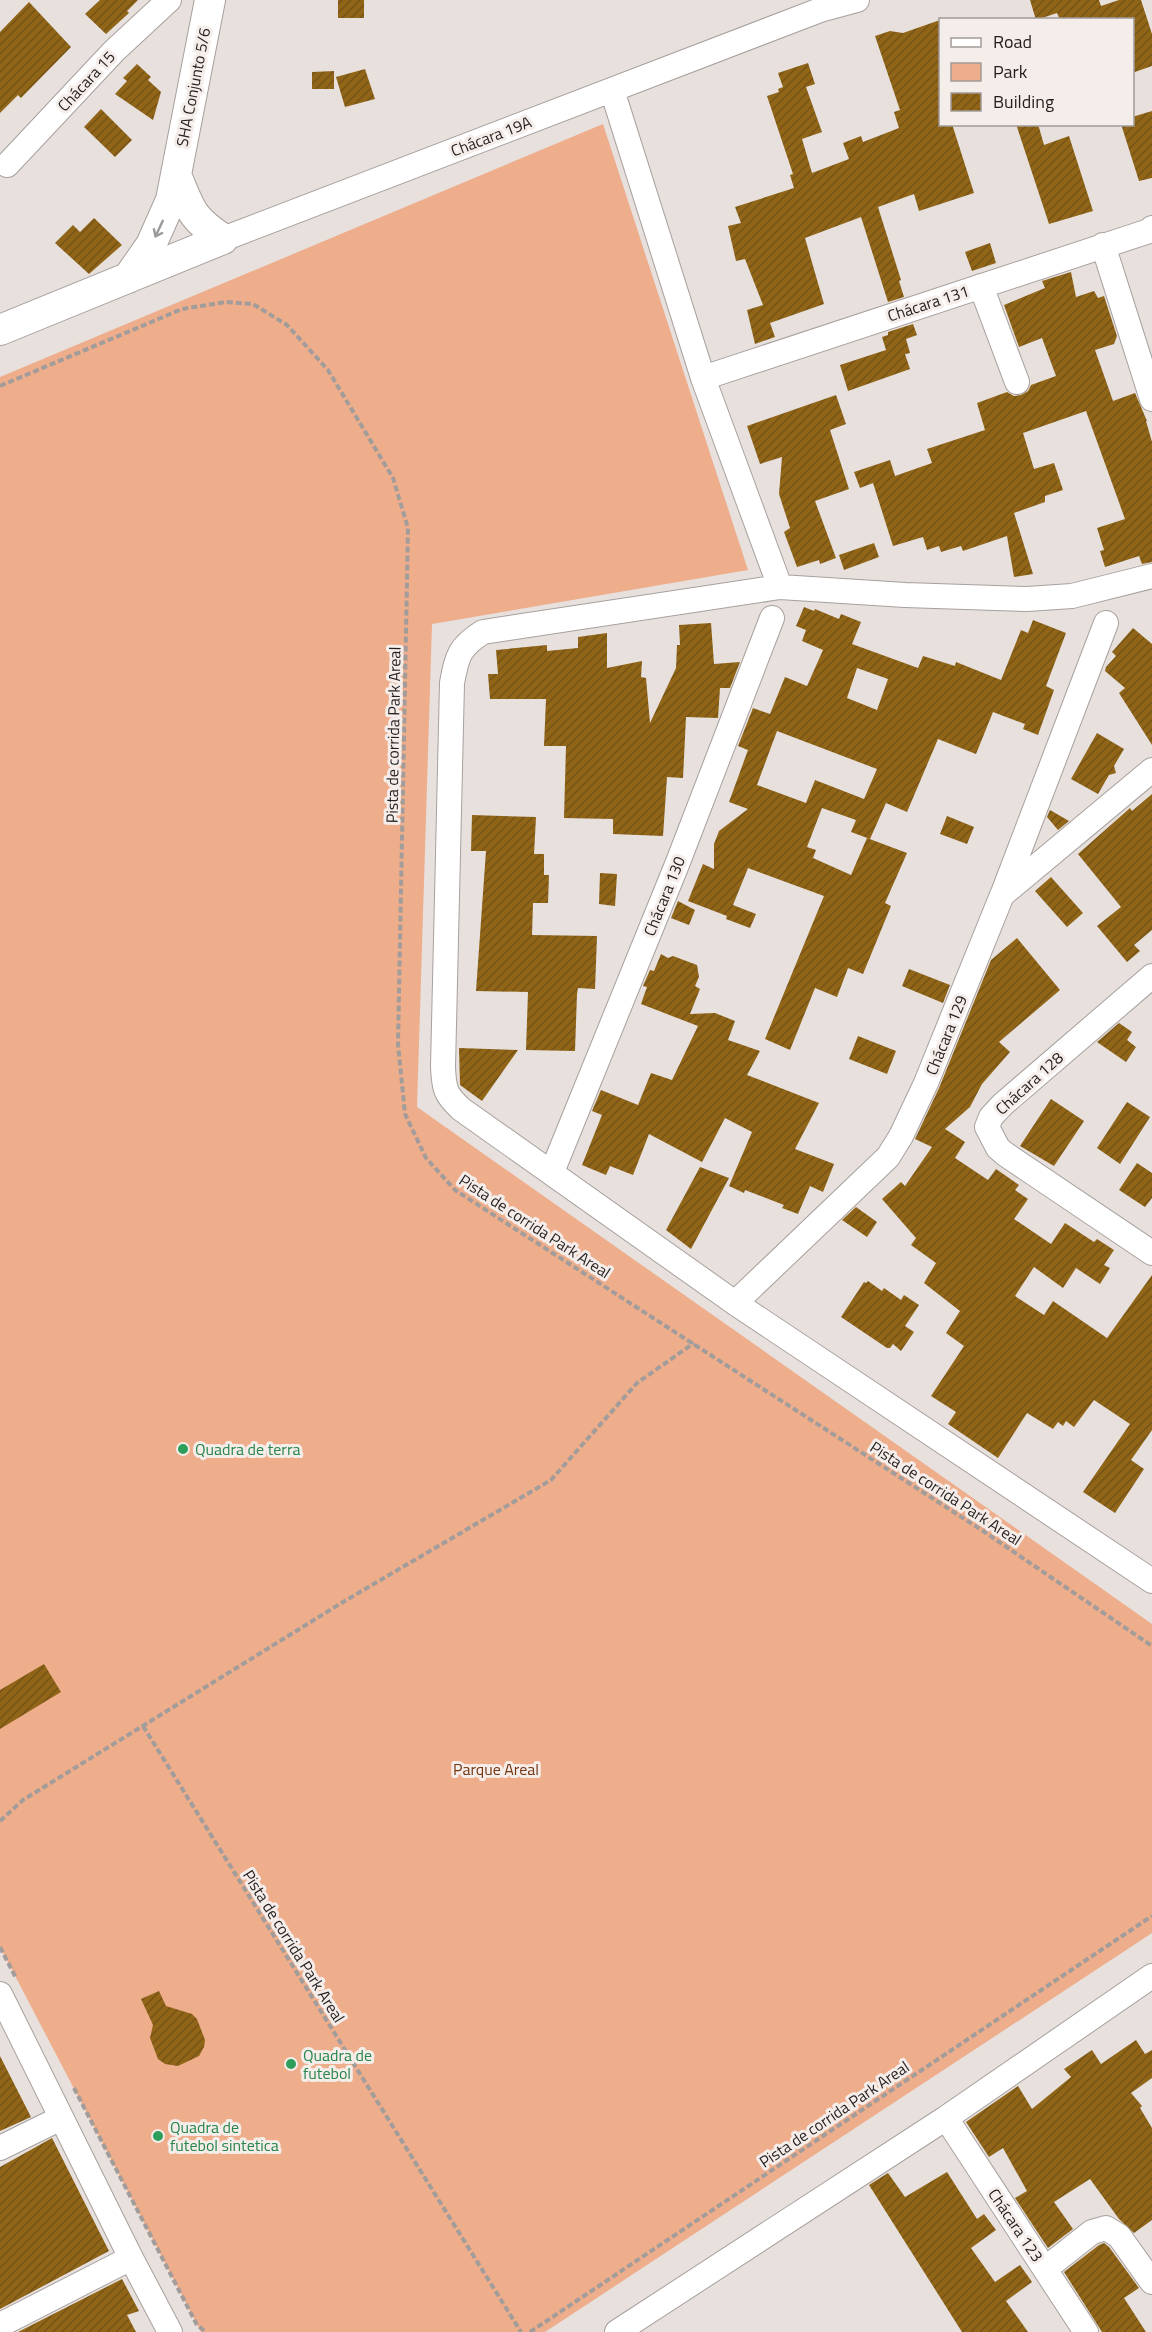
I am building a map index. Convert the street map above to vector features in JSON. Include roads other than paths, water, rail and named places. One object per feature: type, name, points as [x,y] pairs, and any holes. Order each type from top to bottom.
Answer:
[{"type":"street","name":"Chácara 15","points":[[7,165],[114,51],[169,0]]},
{"type":"street","name":"SHA Conjunto 5/6","points":[[128,278],[152,245],[171,200],[210,0]]},
{"type":"street","name":"Chácara 19A","points":[[0,330],[223,239],[612,90],[819,5],[857,0]]},
{"type":"street","points":[[612,90],[703,378],[780,587]]},
{"type":"street","points":[[176,175],[192,214],[201,225],[223,239]]},
{"type":"street","name":"Chácara 131","points":[[703,378],[1149,231],[1152,228]]},
{"type":"street","points":[[1103,245],[1152,399]]},
{"type":"street","points":[[981,286],[1017,382]]},
{"type":"street","points":[[1152,576],[1072,596],[1027,599],[905,596],[780,587],[483,632],[466,643],[456,658],[452,683],[444,1087],[448,1097],[461,1109],[735,1303],[1152,1581]]},
{"type":"street","name":"Chácara 130","points":[[552,1172],[678,862],[772,618]]},
{"type":"street","points":[[1002,895],[1106,623]]},
{"type":"street","name":"Chácara 129","points":[[735,1303],[888,1157],[901,1136],[926,1083],[1002,895],[1152,770]]},
{"type":"street","name":"Chácara 128","points":[[1152,976],[1002,1105],[987,1127],[998,1148],[1005,1154],[1152,1253]]},
{"type":"street","points":[[617,2332],[946,2118],[1152,1976]]},
{"type":"street","points":[[8,1986],[61,2118],[130,2258],[170,2332]]},
{"type":"street","points":[[0,2148],[61,2118]]},
{"type":"street","name":"Chácara 123","points":[[946,2118],[1086,2332]]},
{"type":"street","points":[[1045,2269],[1092,2232],[1106,2228],[1119,2236],[1152,2282]]},
{"type":"street","points":[[0,2325],[130,2258]]},
{"type":"place","name":"Quadra de terra","points":[[183,1449]]},
{"type":"place","name":"Quadra de futebol","points":[[291,2064]]},
{"type":"place","name":"Quadra de futebol sintetica","points":[[158,2136]]},
{"type":"park label","name":"Parque Areal","points":[[496,1769]]}]
